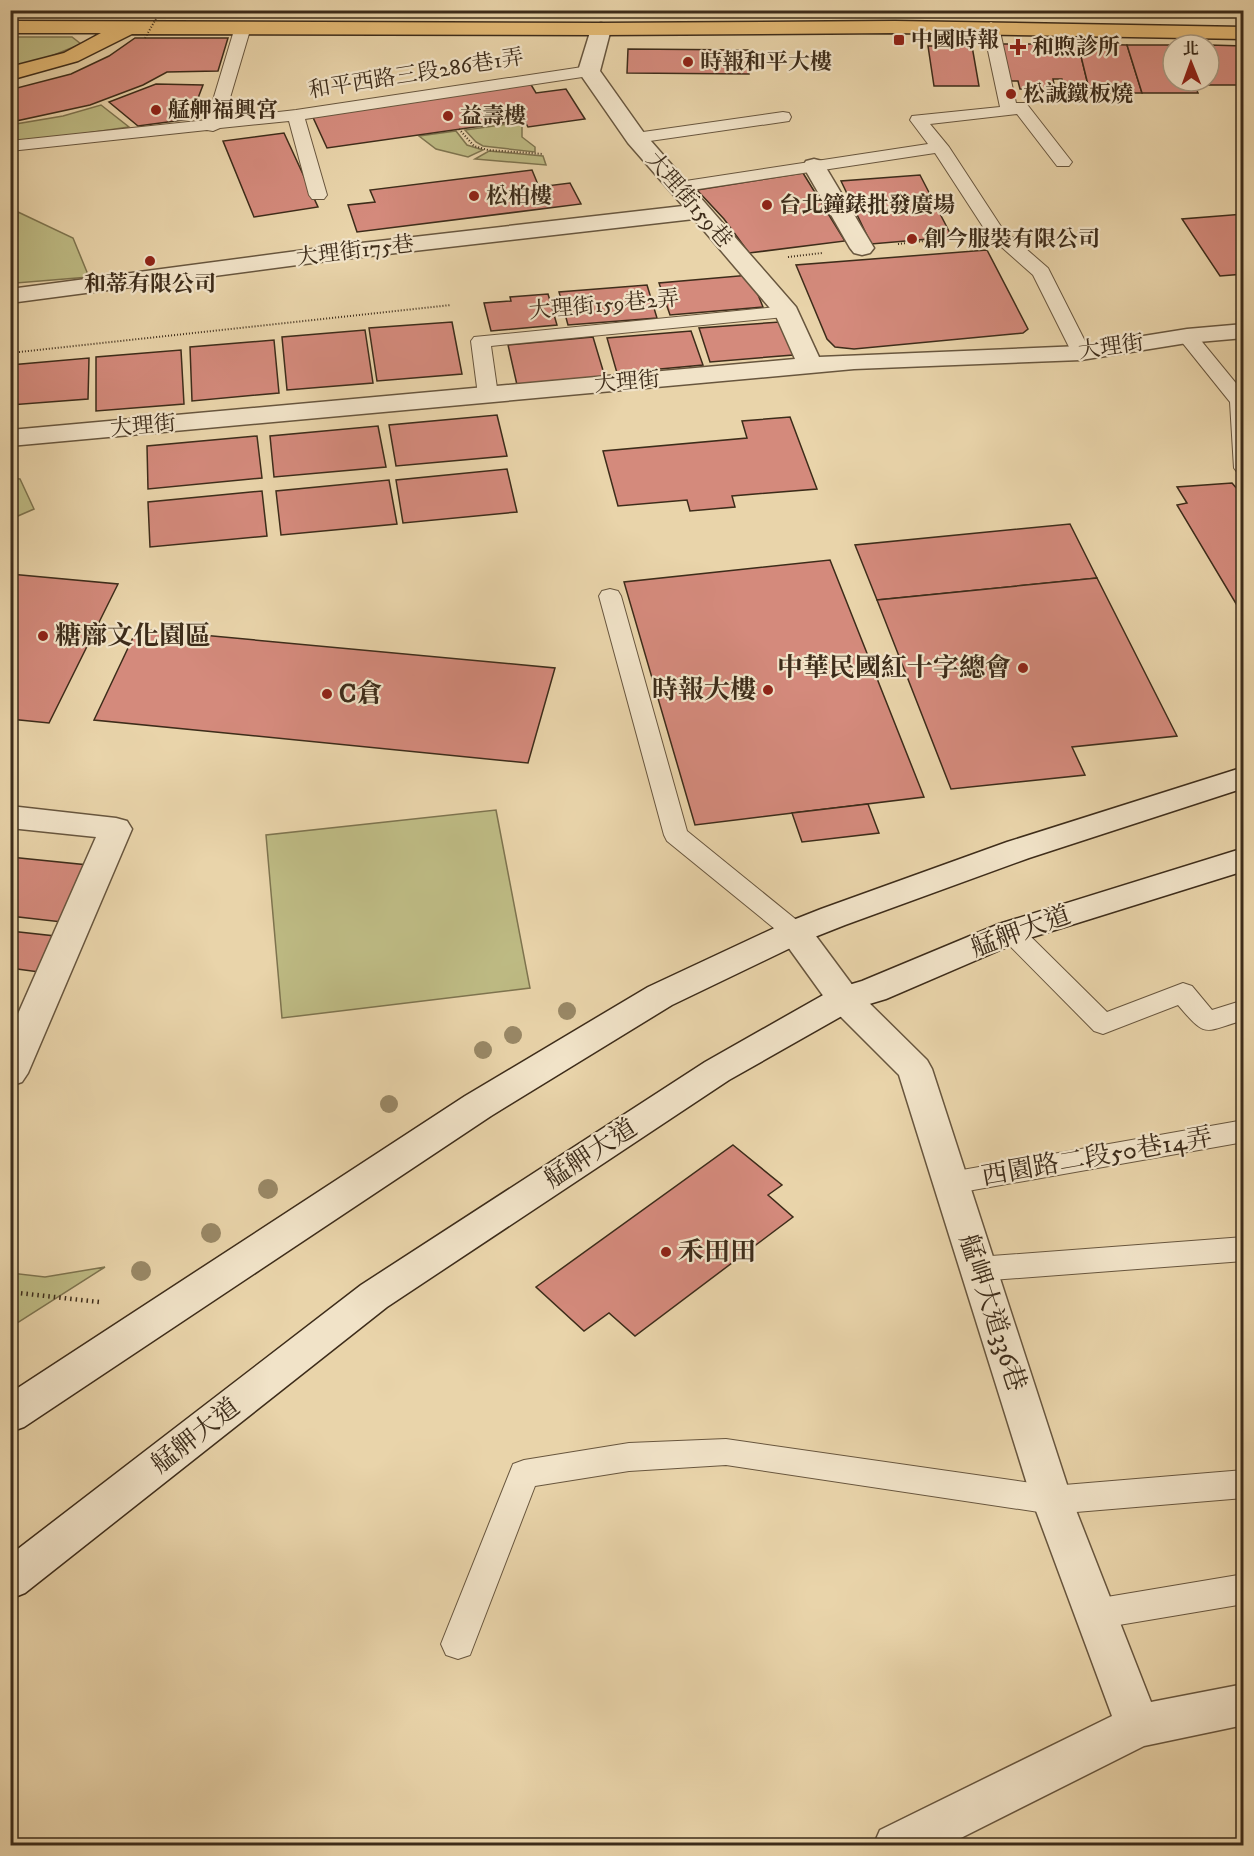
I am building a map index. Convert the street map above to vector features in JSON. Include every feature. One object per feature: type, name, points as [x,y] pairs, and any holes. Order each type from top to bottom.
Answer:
[{"type":"main road","points":[[212,10],[860,27],[991,27],[1244,33]]},
{"type":"main road","points":[[10,27],[137,32],[243,27],[607,21],[676,10]]},
{"type":"main road","points":[[10,74],[71,57],[137,32]]},
{"type":"street","points":[[589,70],[607,21]]},
{"type":"street","name":"大理街159巷","points":[[589,70],[636,138],[787,312],[794,332],[811,365]]},
{"type":"street","points":[[814,166],[862,248]]},
{"type":"street","name":"大理街175巷","points":[[10,296],[335,253],[700,211]]},
{"type":"street","name":"大理街","points":[[10,438],[854,361],[1081,353],[1187,336],[1244,331]]},
{"type":"street","points":[[10,1415],[478,1106],[660,996],[795,932],[1018,850],[1244,777]]},
{"type":"street","points":[[10,817],[116,829],[17,1039],[10,1073]]},
{"type":"street","name":"艋舺大道","points":[[10,1580],[374,1296],[717,1071],[844,999],[874,990],[1011,933],[1244,859]]},
{"type":"street","name":"艋岬大道336巷","points":[[795,932],[844,999],[915,1069],[1052,1500],[1138,1726]]},
{"type":"street","points":[[896,1845],[1138,1726],[1244,1704]]},
{"type":"lane","points":[[213,126],[243,27]]},
{"type":"lane","points":[[991,27],[1009,111]]},
{"type":"lane","name":"和平西路三段286巷1弄","points":[[10,146],[213,126],[589,70]]},
{"type":"lane","points":[[1063,162],[1020,107],[1009,111],[918,120],[940,147],[995,232],[1041,272],[1081,353]]},
{"type":"lane","points":[[296,115],[318,195]]},
{"type":"lane","points":[[636,138],[783,117]]},
{"type":"lane","points":[[679,188],[940,147]]},
{"type":"lane","name":"大理街159巷2弄","points":[[488,395],[481,341],[787,312]]},
{"type":"lane","points":[[1187,336],[1240,401],[1243,467]]},
{"type":"lane","points":[[610,596],[676,835],[795,932]]},
{"type":"lane","points":[[1011,933],[1103,1024],[1183,993],[1207,1021],[1244,1010]]},
{"type":"lane","name":"西園路二段50巷14弄","points":[[951,1183],[1244,1131]]},
{"type":"lane","points":[[978,1269],[1244,1249]]},
{"type":"lane","points":[[458,1644],[524,1474],[629,1457],[726,1452],[1052,1500],[1244,1484]]},
{"type":"lane","points":[[1095,1614],[1244,1589]]},
{"type":"path","points":[[137,32],[157,17]]},
{"type":"path","points":[[459,129],[474,146],[488,150],[543,154]]},
{"type":"path","points":[[10,353],[451,305]]},
{"type":"path","points":[[10,1292],[105,1303]]},
{"type":"shaded area","points":[[11,37],[72,37],[81,44],[49,57],[11,68]]},
{"type":"shaded area","points":[[101,105],[129,127],[11,144],[10,125],[63,116]]},
{"type":"shaded area","points":[[522,122],[522,137],[535,147],[535,152],[483,146],[465,130]]},
{"type":"shaded area","points":[[456,131],[467,145],[483,150],[468,157],[436,149],[419,136]]},
{"type":"shaded area","points":[[489,151],[543,156],[546,165],[475,159]]},
{"type":"shaded area","points":[[18,212],[73,238],[89,277],[16,283]]},
{"type":"shaded area","points":[[11,478],[20,479],[34,509],[11,519]]},
{"type":"shaded area","points":[[496,810],[530,988],[282,1018],[266,835]]},
{"type":"shaded area","points":[[105,1267],[11,1327],[11,1273],[45,1277]]},
{"type":"building","points":[[135,38],[228,38],[218,71],[167,72],[143,85],[90,105],[16,121],[13,89],[71,74],[109,56]]},
{"type":"building","points":[[1002,44],[1078,44],[1090,93],[1066,92],[1062,79],[1053,79],[1055,89],[1020,89],[1018,81],[1010,81]]},
{"type":"building","points":[[1078,44],[1127,45],[1142,93],[1090,93]]},
{"type":"building","points":[[1127,45],[1161,45],[1161,93],[1142,93]]},
{"type":"building","points":[[1221,45],[1244,46],[1244,88],[1243,85],[1221,85]]},
{"type":"building","points":[[928,46],[972,46],[979,86],[934,86]]},
{"type":"building","name":"時報和平大樓","points":[[628,49],[748,50],[749,74],[627,73]]},
{"type":"building","name":"益壽樓","points":[[530,83],[536,93],[566,89],[585,119],[528,127],[524,120],[327,148],[311,113]]},
{"type":"building","name":"艋舺福興宮","points":[[156,84],[203,85],[190,119],[138,126],[109,102]]},
{"type":"building","points":[[284,133],[318,207],[254,217],[223,141]]},
{"type":"building","name":"松柏樓","points":[[532,170],[539,187],[570,183],[581,204],[357,232],[348,205],[375,202],[370,190]]},
{"type":"building","name":"台北鐘錶批發廣場","points":[[803,173],[845,241],[749,253],[724,219],[697,190]]},
{"type":"building","points":[[920,175],[952,237],[871,244],[841,181]]},
{"type":"building","points":[[1244,214],[1244,274],[1220,276],[1182,219]]},
{"type":"building","points":[[987,250],[1028,329],[1023,333],[854,349],[835,347],[827,339],[796,265]]},
{"type":"building","points":[[750,275],[763,307],[670,315],[659,283]]},
{"type":"building","points":[[647,285],[657,318],[568,325],[559,292]]},
{"type":"building","points":[[548,294],[557,325],[491,331],[484,303],[511,301],[510,297]]},
{"type":"building","points":[[452,322],[462,374],[377,381],[369,328]]},
{"type":"building","points":[[780,322],[793,355],[710,362],[699,328]]},
{"type":"building","points":[[365,330],[373,383],[287,390],[282,337]]},
{"type":"building","points":[[691,331],[703,365],[617,373],[607,338]]},
{"type":"building","points":[[593,337],[605,377],[517,385],[508,345]]},
{"type":"building","points":[[274,340],[279,393],[192,401],[190,347]]},
{"type":"building","points":[[181,350],[184,404],[96,411],[96,357]]},
{"type":"building","points":[[89,358],[88,399],[10,405],[10,365]]},
{"type":"building","points":[[497,415],[507,456],[396,466],[389,425]]},
{"type":"building","points":[[790,417],[817,489],[732,496],[735,507],[690,511],[687,500],[618,506],[603,451],[747,438],[742,421]]},
{"type":"building","points":[[378,426],[386,467],[274,477],[270,436]]},
{"type":"building","points":[[257,436],[262,478],[148,489],[147,446]]},
{"type":"building","points":[[507,469],[517,512],[403,523],[396,480]]},
{"type":"building","points":[[389,480],[397,524],[281,535],[276,491]]},
{"type":"building","points":[[1232,483],[1244,497],[1244,617],[1177,505],[1187,503],[1177,487]]},
{"type":"building","points":[[262,491],[267,536],[150,547],[148,502]]},
{"type":"building","points":[[1070,524],[1097,578],[877,600],[855,545]]},
{"type":"building","name":"時報大樓","points":[[830,560],[924,797],[695,825],[624,582]]},
{"type":"building","points":[[10,574],[118,584],[49,723],[10,719]]},
{"type":"building","name":"中華民國紅十字總會","points":[[1097,578],[1177,736],[1072,747],[1085,775],[951,789],[877,600]]},
{"type":"building","name":"C倉","points":[[137,629],[555,668],[528,763],[94,720]]},
{"type":"building","points":[[868,804],[879,833],[802,842],[792,813]]},
{"type":"building","points":[[10,857],[88,865],[62,922],[10,916]]},
{"type":"building","points":[[10,931],[55,936],[39,972],[10,968]]},
{"type":"building","name":"禾田田","points":[[733,1145],[782,1185],[768,1195],[793,1217],[635,1336],[609,1313],[584,1331],[536,1287]]},
{"type":"place","name":"中國時報","points":[[899,40]]},
{"type":"place","name":"和煦診所","points":[[1018,47]]},
{"type":"place","name":"時報和平大樓","points":[[688,62]]},
{"type":"place","name":"松誠鐵板燒","points":[[1011,94]]},
{"type":"place","name":"艋舺福興宮","points":[[156,110]]},
{"type":"place","name":"益壽樓","points":[[448,116]]},
{"type":"place","name":"松柏樓","points":[[474,196]]},
{"type":"place","name":"台北鐘錶批發廣場","points":[[767,205]]},
{"type":"place","name":"創今服裝有限公司","points":[[912,239]]},
{"type":"place","name":"和蒂有限公司","points":[[150,261]]},
{"type":"place","name":"糖廍文化園區","points":[[43,636]]},
{"type":"place","name":"中華民國紅十字總會","points":[[1023,668]]},
{"type":"place","name":"時報大樓","points":[[768,690]]},
{"type":"place","name":"C倉","points":[[327,694]]},
{"type":"place","name":"禾田田","points":[[666,1252]]}]
